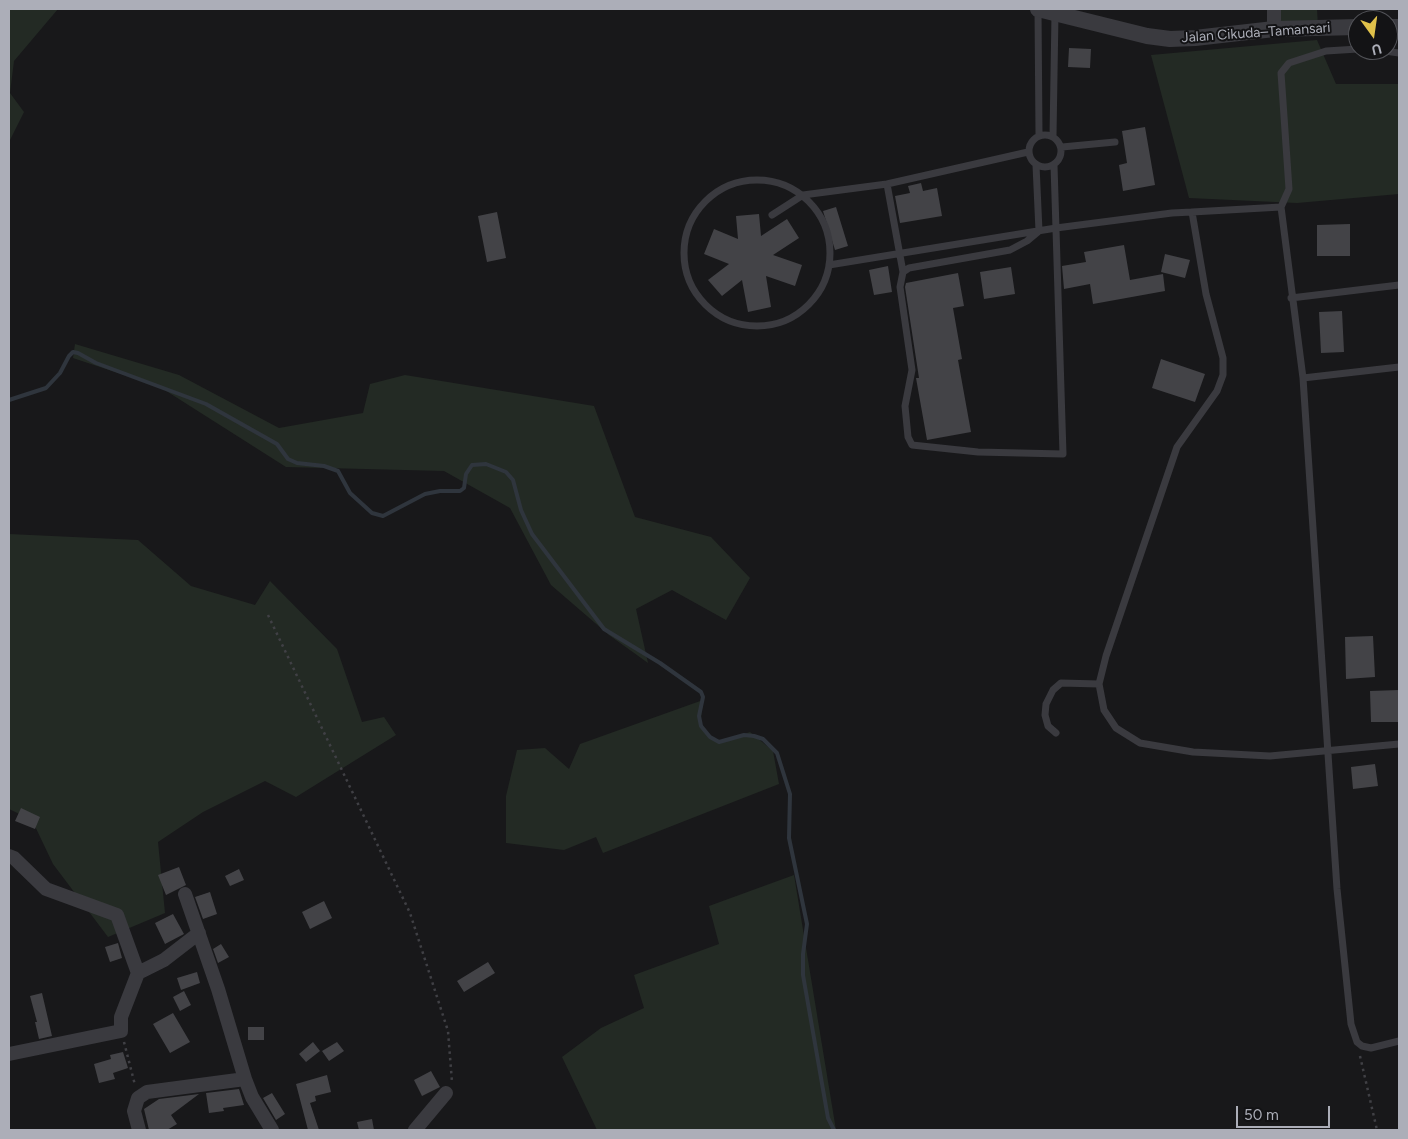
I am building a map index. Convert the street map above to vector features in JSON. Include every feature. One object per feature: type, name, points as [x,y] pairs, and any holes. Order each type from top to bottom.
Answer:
[{"type":"street","name":"Jalan Cikuda–Tamansari","points":[[1038,9],[1147,36],[1170,38],[1196,38],[1274,29],[1348,28]]},
{"type":"street","points":[[1274,9],[1274,29]]},
{"type":"street","points":[[9,856],[14,858],[46,888],[117,915],[138,973],[121,1017],[121,1031],[9,1054]]},
{"type":"street","points":[[184,894],[199,933],[245,1079],[252,1097],[272,1130]]},
{"type":"street","points":[[138,973],[164,960],[199,933]]},
{"type":"street","points":[[139,1130],[134,1111],[138,1098],[147,1092],[245,1079]]},
{"type":"street","points":[[415,1130],[446,1093]]},
{"type":"lane","points":[[1038,9],[1039,135]]},
{"type":"lane","points":[[1055,14],[1053,136],[1062,147]]},
{"type":"lane","points":[[1348,50],[1326,51],[1289,63],[1281,73],[1289,189],[1281,207],[1291,298],[1303,378],[1339,908],[1351,1024],[1357,1042],[1362,1046],[1371,1048],[1399,1041]]},
{"type":"lane","points":[[1028,152],[1032,140],[1039,135],[1053,136]]},
{"type":"lane","points":[[1062,147],[1115,142]]},
{"type":"lane","points":[[1036,165],[1048,167],[1054,165],[1058,161],[1062,147]]},
{"type":"lane","points":[[1028,152],[1036,165],[1039,231]]},
{"type":"lane","points":[[772,215],[803,195],[888,184],[1028,152]]},
{"type":"lane","points":[[888,184],[903,272],[900,286],[912,370],[905,406],[908,438],[912,445],[978,452],[1063,454],[1054,165]]},
{"type":"lane","points":[[761,180],[776,183],[803,195],[811,201],[825,227],[830,246],[829,265],[818,293],[796,315],[768,325],[752,326],[722,318],[699,299],[690,286],[683,256],[688,226],[705,201],[731,185],[761,180]]},
{"type":"lane","points":[[829,265],[1056,228],[1172,213],[1281,207]]},
{"type":"lane","points":[[1192,212],[1206,294],[1223,358],[1223,375],[1218,391],[1177,447],[1099,684],[1104,710],[1116,728],[1140,743],[1193,752],[1270,756],[1328,749],[1399,744]]},
{"type":"lane","points":[[903,272],[909,268],[1010,250],[1027,241],[1039,231]]},
{"type":"lane","points":[[971,242],[973,257]]},
{"type":"lane","points":[[1291,298],[1399,286]]},
{"type":"lane","points":[[1303,378],[1399,368]]},
{"type":"lane","points":[[1056,733],[1048,726],[1045,715],[1046,704],[1053,690],[1061,683],[1099,684]]},
{"type":"path","points":[[268,614],[410,913],[448,1030],[453,1079],[446,1093]]},
{"type":"path","points":[[121,1031],[138,1098]]},
{"type":"path","points":[[1357,1042],[1377,1130]]},
{"type":"shaded area","points":[[9,9],[58,9],[14,61],[10,93],[24,112],[9,142]]},
{"type":"shaded area","points":[[1270,9],[1317,9],[1318,26],[1272,29]]},
{"type":"shaded area","points":[[1317,40],[1336,84],[1399,84],[1399,194],[1297,203],[1189,198],[1151,55]]},
{"type":"shaded area","points":[[75,344],[179,375],[279,428],[363,413],[370,384],[405,375],[594,406],[635,517],[711,537],[750,578],[726,620],[672,590],[636,609],[648,663],[609,635],[551,585],[510,508],[444,471],[286,467],[160,387],[73,358]]},
{"type":"shaded area","points":[[9,534],[138,540],[191,586],[255,605],[270,581],[337,649],[362,722],[384,717],[396,735],[296,797],[265,781],[203,812],[158,842],[165,913],[108,937],[53,864],[32,820],[9,809]]},
{"type":"shaded area","points":[[703,700],[700,727],[718,743],[750,732],[773,751],[779,784],[603,853],[596,837],[564,850],[506,843],[506,796],[517,750],[545,748],[569,769],[580,744]]},
{"type":"shaded area","points":[[794,875],[836,1130],[597,1130],[562,1057],[601,1028],[644,1008],[634,975],[719,944],[709,906]]},
{"type":"building","points":[[1069,48],[1091,49],[1090,68],[1068,67]]},
{"type":"building","points":[[1145,127],[1155,185],[1123,191],[1119,165],[1127,163],[1122,131]]},
{"type":"building","points":[[921,183],[923,191],[937,188],[942,216],[900,223],[895,196],[910,193],[908,186]]},
{"type":"building","points":[[836,207],[848,246],[835,250],[823,211]]},
{"type":"building","points":[[497,212],[506,258],[487,262],[478,216]]},
{"type":"building","points":[[759,214],[761,236],[787,219],[799,238],[773,255],[802,265],[795,286],[766,276],[771,307],[748,312],[742,280],[722,296],[708,280],[729,264],[704,254],[714,229],[738,239],[736,216]]},
{"type":"building","points":[[1350,224],[1350,256],[1317,256],[1317,225]]},
{"type":"building","points":[[1124,245],[1130,280],[1163,274],[1165,291],[1093,304],[1090,284],[1064,289],[1062,266],[1086,262],[1084,252]]},
{"type":"building","points":[[1165,254],[1190,260],[1185,278],[1161,272]]},
{"type":"building","points":[[888,266],[892,292],[874,295],[869,270]]},
{"type":"building","points":[[1011,267],[1015,294],[984,299],[980,272]]},
{"type":"building","points":[[958,273],[964,306],[953,308],[962,359],[958,360],[971,432],[927,440],[916,378],[919,378],[905,287],[906,283]]},
{"type":"building","points":[[1342,311],[1344,352],[1321,353],[1319,312]]},
{"type":"building","points":[[1161,359],[1205,374],[1195,402],[1152,388]]},
{"type":"building","points":[[1373,636],[1375,677],[1346,679],[1345,637]]},
{"type":"building","points":[[1399,690],[1399,722],[1371,722],[1370,691]]},
{"type":"building","points":[[1375,764],[1378,786],[1353,789],[1351,767]]},
{"type":"building","points":[[21,808],[40,817],[35,829],[15,821]]},
{"type":"building","points":[[179,867],[186,885],[166,895],[158,875]]},
{"type":"building","points":[[239,869],[244,880],[230,886],[225,876]]},
{"type":"building","points":[[210,892],[217,914],[203,919],[195,897]]},
{"type":"building","points":[[324,901],[332,918],[310,929],[302,912]]},
{"type":"building","points":[[173,914],[184,934],[165,944],[155,923]]},
{"type":"building","points":[[118,943],[122,958],[110,962],[105,947]]},
{"type":"building","points":[[221,944],[229,957],[218,963],[213,949]]},
{"type":"building","points":[[488,962],[495,973],[464,992],[457,981]]},
{"type":"building","points":[[197,972],[200,983],[181,990],[177,978]]},
{"type":"building","points":[[184,991],[191,1005],[180,1011],[173,997]]},
{"type":"building","points":[[42,993],[52,1036],[39,1039],[35,1022],[37,1022],[30,996]]},
{"type":"building","points":[[173,1013],[190,1042],[170,1053],[153,1024]]},
{"type":"building","points":[[248,1027],[264,1027],[264,1040],[248,1040]]},
{"type":"building","points":[[313,1042],[320,1051],[306,1062],[299,1054]]},
{"type":"building","points":[[337,1042],[344,1051],[329,1061],[322,1051]]},
{"type":"building","points":[[123,1052],[128,1068],[113,1073],[115,1079],[99,1083],[94,1064],[111,1059],[110,1055]]},
{"type":"building","points":[[431,1071],[440,1087],[422,1096],[414,1080]]},
{"type":"building","points":[[327,1075],[331,1092],[315,1096],[316,1101],[310,1103],[319,1130],[308,1130],[296,1084]]},
{"type":"building","points":[[239,1089],[244,1105],[223,1108],[224,1111],[209,1113],[206,1093]]},
{"type":"building","points":[[272,1093],[285,1114],[276,1120],[263,1098]]},
{"type":"building","points":[[199,1094],[171,1115],[177,1124],[167,1130],[149,1130],[144,1109],[159,1099]]},
{"type":"building","points":[[372,1119],[374,1130],[359,1130],[357,1122]]},
{"type":"waterway","points":[[9,400],[46,388],[60,373],[69,356],[73,352],[78,353],[96,363],[206,404],[277,444],[288,459],[297,463],[324,466],[338,471],[350,493],[372,513],[383,516],[425,494],[440,491],[460,491],[464,488],[466,474],[472,465],[486,464],[506,472],[513,480],[521,510],[532,534],[604,629],[660,663],[701,692],[703,697],[699,716],[701,726],[710,737],[719,742],[744,735],[754,736],[763,739],[777,753],[790,794],[789,838],[807,924],[803,954],[803,975],[828,1118],[834,1130]]}]
